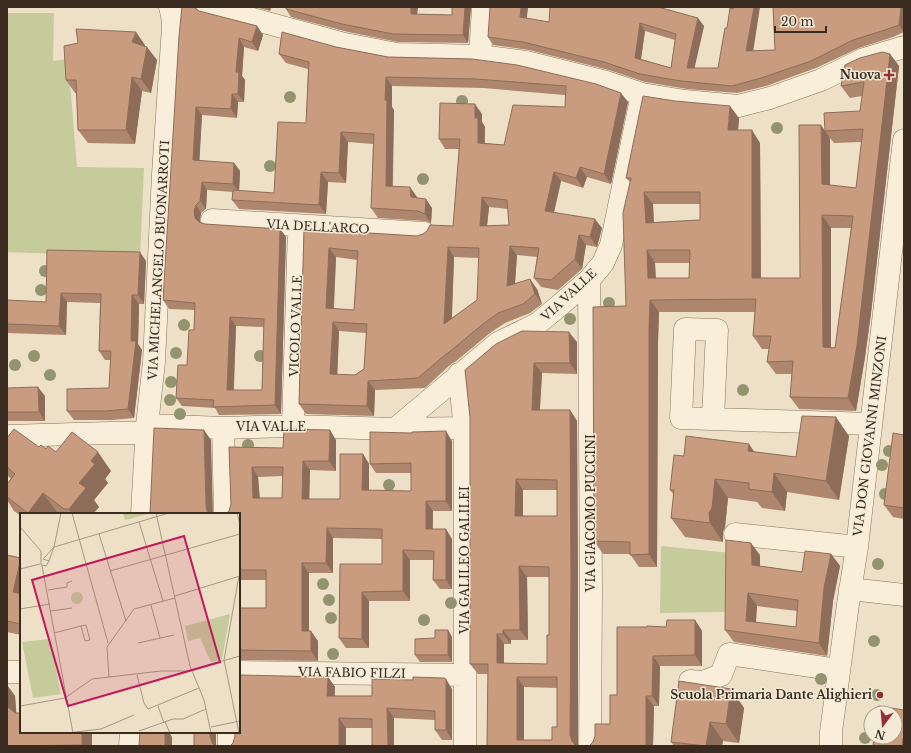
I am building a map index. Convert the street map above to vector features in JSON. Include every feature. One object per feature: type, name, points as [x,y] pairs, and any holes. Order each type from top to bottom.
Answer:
[{"type":"street","name":"VIA MICHELANGELO BUONARROTI","points":[[142,513],[147,429],[154,362],[163,174],[173,27],[170,7]]},
{"type":"street","points":[[208,7],[345,44],[397,54],[480,56],[526,62],[606,82],[642,94],[685,101],[738,106],[770,98],[813,83],[864,59],[904,47]]},
{"type":"street","points":[[480,56],[483,7]]},
{"type":"street","name":"VIA VALLE","points":[[395,429],[498,343],[537,324],[589,280],[603,263],[611,246],[642,94]]},
{"type":"street","name":"VIA DON GIOVANNI MINZONI","points":[[830,741],[838,670],[857,547],[904,140]]},
{"type":"street","name":"VIA DELL'ARCO","points":[[212,220],[424,233]]},
{"type":"street","name":"VICOLO VALLE","points":[[292,426],[299,226]]},
{"type":"street","name":"VIA GIACOMO PUCCINI","points":[[589,280],[591,582],[590,746]]},
{"type":"street","name":"VIA GALILEO GALILEI","points":[[460,374],[465,428],[465,746]]},
{"type":"street","points":[[713,419],[871,424]]},
{"type":"street","name":"VIA VALLE","points":[[7,436],[110,433],[147,429],[292,426],[395,429],[465,428]]},
{"type":"street","points":[[223,428],[225,513]]},
{"type":"street","points":[[735,534],[857,547]]},
{"type":"street","points":[[850,589],[904,595]]},
{"type":"street","points":[[690,682],[703,682],[721,675],[729,654],[838,670]]},
{"type":"street","points":[[7,672],[20,672]]},
{"type":"street","name":"VIA FABIO FILZI","points":[[240,672],[465,675]]},
{"type":"street","points":[[130,746],[131,733]]},
{"type":"street","points":[[229,733],[229,746]]},
{"type":"green space","points":[[7,13],[54,13],[53,61],[68,59],[77,167],[144,168],[140,257],[7,252]]},
{"type":"green space","points":[[661,546],[731,553],[725,612],[660,613]]},
{"type":"building","points":[[182,7],[193,7],[199,11],[257,26],[252,42],[239,38],[236,72],[239,72],[238,94],[232,94],[231,109],[196,107],[193,160],[234,163],[233,184],[202,182],[200,201],[196,205],[194,211],[195,218],[199,222],[205,224],[280,229],[275,405],[213,407],[214,400],[176,398],[178,365],[187,365],[189,330],[194,330],[195,303],[163,300]],"holes":[[[230,317],[264,319],[262,390],[227,390]]]},
{"type":"building","points":[[286,7],[411,7],[411,14],[452,15],[452,7],[465,7],[463,35],[393,34],[342,24],[286,9]]},
{"type":"building","points":[[490,7],[521,7],[520,17],[549,22],[550,7],[658,7],[698,18],[687,68],[718,68],[725,28],[727,28],[730,8],[733,9],[733,7],[754,7],[746,51],[775,50],[773,7],[901,7],[899,25],[853,40],[811,61],[732,86],[681,81],[640,74],[604,62],[523,42],[488,37]],"holes":[[[640,23],[676,34],[671,68],[635,58]]]},
{"type":"building","points":[[76,29],[136,32],[132,42],[147,47],[141,79],[132,77],[126,130],[78,130],[76,80],[66,80],[64,46],[78,43]]},
{"type":"building","points":[[282,32],[336,47],[388,57],[472,59],[517,65],[596,84],[621,93],[604,174],[580,167],[576,178],[554,172],[545,211],[595,219],[590,237],[579,235],[575,259],[551,280],[534,278],[539,248],[510,246],[507,286],[530,279],[535,294],[523,304],[498,313],[418,378],[368,381],[367,406],[299,404],[304,229],[417,236],[427,231],[430,225],[453,226],[460,139],[439,139],[440,103],[475,104],[475,118],[478,118],[478,143],[504,145],[513,105],[565,107],[566,86],[476,79],[386,77],[386,186],[410,187],[411,197],[426,199],[425,214],[418,211],[371,208],[374,134],[341,132],[339,173],[321,172],[319,205],[232,200],[233,190],[274,193],[278,122],[306,123],[309,62],[279,54]],"holes":[[[482,197],[507,200],[509,225],[480,226]],[[448,247],[479,248],[477,300],[444,324]],[[329,248],[358,251],[354,310],[326,308]],[[333,322],[367,324],[364,369],[355,375],[330,374]]]},
{"type":"building","points":[[882,52],[890,54],[857,345],[848,398],[790,397],[793,361],[767,362],[771,336],[753,336],[756,299],[650,300],[649,554],[630,555],[630,542],[594,541],[593,307],[626,306],[623,213],[631,178],[626,178],[643,96],[675,101],[730,106],[728,130],[752,130],[752,278],[800,278],[799,125],[821,125],[822,184],[856,188],[863,129],[825,131],[824,113],[860,111],[864,82],[841,86],[845,65],[860,58]],"holes":[[[644,192],[700,192],[700,220],[646,223]],[[822,215],[853,216],[835,348],[823,347]],[[647,250],[690,250],[689,278],[648,278]]]},
{"type":"building","points":[[47,250],[140,252],[138,295],[132,295],[131,341],[136,341],[128,409],[106,411],[67,411],[67,389],[109,388],[111,351],[99,351],[101,294],[61,293],[59,326],[7,324],[7,300],[46,302]]},
{"type":"building","points":[[522,331],[569,332],[570,363],[534,363],[532,410],[570,410],[570,735],[576,746],[487,746],[488,664],[470,664],[470,417],[465,370],[496,344]],"holes":[[[516,479],[557,480],[557,516],[515,516]],[[519,566],[549,567],[549,635],[547,635],[547,664],[497,663],[497,634],[503,634],[503,630],[520,630]],[[517,677],[557,677],[557,727],[552,727],[552,740],[517,740]]]},
{"type":"building","points":[[38,387],[39,412],[7,412],[7,388]]},
{"type":"building","points":[[802,416],[836,417],[826,481],[774,473],[772,492],[749,489],[749,483],[715,479],[712,508],[709,513],[710,523],[671,518],[674,490],[670,490],[674,455],[684,456],[686,436],[749,444],[748,451],[796,457]]},
{"type":"building","points":[[154,428],[204,430],[206,505],[207,511],[210,513],[150,513]]},
{"type":"building","points":[[14,429],[39,447],[41,445],[46,449],[48,446],[56,452],[72,432],[98,452],[91,461],[95,464],[79,483],[86,488],[69,509],[64,509],[43,493],[28,513],[7,497],[7,484],[15,474],[7,467],[7,438]]},
{"type":"building","points":[[284,429],[330,430],[329,461],[303,461],[302,499],[340,499],[340,454],[363,454],[362,490],[411,491],[411,463],[370,464],[370,432],[412,433],[446,431],[446,501],[426,501],[426,529],[446,529],[446,580],[433,580],[434,551],[403,550],[403,591],[362,592],[362,639],[339,638],[340,564],[382,564],[382,529],[327,528],[326,563],[302,563],[302,631],[311,631],[311,651],[240,650],[240,608],[266,608],[266,570],[240,570],[240,513],[227,513],[231,504],[229,447],[283,448]],"holes":[[[252,467],[283,467],[282,498],[253,498]]]},
{"type":"building","points":[[893,433],[904,435],[904,508],[884,505]]},
{"type":"building","points":[[726,540],[751,543],[752,565],[802,572],[805,551],[831,554],[824,588],[819,643],[725,630]],"holes":[[[748,593],[798,600],[796,627],[746,621]]]},
{"type":"building","points":[[7,555],[20,558],[13,592],[20,594],[20,624],[7,621]]},
{"type":"building","points":[[667,620],[695,620],[695,655],[653,656],[652,696],[646,696],[646,746],[589,746],[593,742],[595,736],[595,724],[610,724],[610,695],[617,695],[617,627],[666,627]]},
{"type":"building","points":[[435,630],[448,630],[448,655],[415,655],[415,639],[435,638]]},
{"type":"building","points":[[240,675],[328,677],[327,696],[372,696],[372,679],[413,680],[413,677],[446,679],[446,730],[435,730],[435,711],[387,708],[388,746],[372,746],[372,719],[339,718],[339,746],[230,746],[233,743],[235,733],[240,733]]},
{"type":"building","points":[[679,681],[731,689],[726,724],[710,722],[706,746],[671,742]]},
{"type":"building","points":[[7,706],[15,713],[20,713],[20,733],[82,733],[82,745],[7,746]]},
{"type":"building","points":[[903,710],[904,710],[903,738]]},
{"type":"building","points":[[140,733],[165,733],[165,746],[139,746]]},
{"type":"building","points":[[194,733],[210,733],[212,743],[215,746],[194,746]]},
{"type":"building","points":[[873,745],[902,745],[902,746]]},
{"type":"place","name":"Nuova","points":[[889,75]]},
{"type":"place","name":"Scuola Primaria Dante Alighieri","points":[[880,695]]}]
